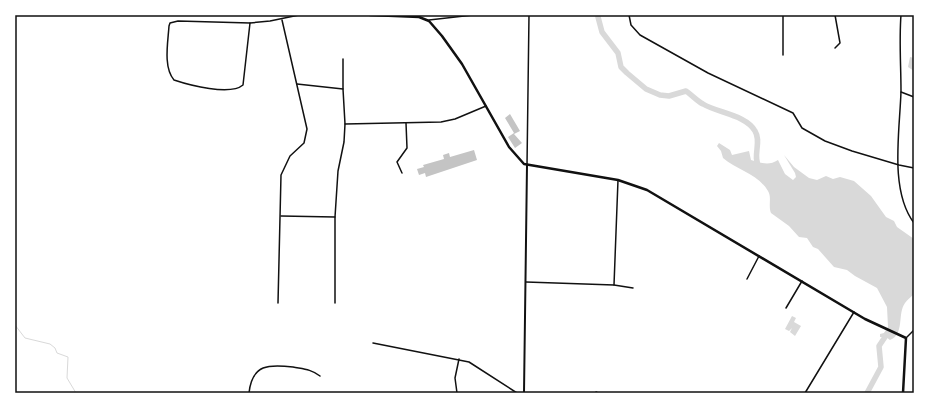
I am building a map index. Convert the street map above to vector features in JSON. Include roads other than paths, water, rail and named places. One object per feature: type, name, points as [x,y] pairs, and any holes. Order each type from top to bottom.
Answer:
[{"type":"main road","points":[[370,15],[419,17],[429,21],[462,64],[509,147],[519,160],[527,165],[618,180],[647,190],[854,312],[906,338],[903,393]]},
{"type":"street","points":[[250,23],[244,81],[240,87],[235,89],[206,88],[178,81],[171,76],[168,64],[170,23],[178,21],[250,23],[282,20],[299,15]]},
{"type":"street","points":[[429,21],[473,15]]},
{"type":"street","points":[[524,393],[529,15]]},
{"type":"street","points":[[629,15],[631,25],[640,35],[708,72],[793,113],[802,128],[825,141],[899,165],[914,168]]},
{"type":"street","points":[[783,55],[784,15]]},
{"type":"street","points":[[835,15],[840,43],[836,48]]},
{"type":"street","points":[[901,15],[901,92],[898,130],[899,165],[902,200],[914,223]]},
{"type":"street","points":[[278,303],[281,175],[290,156],[304,143],[307,129],[282,20]]},
{"type":"street","points":[[335,303],[338,171],[344,142],[345,124],[343,89],[344,59]]},
{"type":"street","points":[[296,84],[343,89]]},
{"type":"street","points":[[901,92],[914,97]]},
{"type":"street","points":[[345,124],[442,122],[455,119],[486,106]]},
{"type":"street","points":[[402,173],[397,162],[407,148],[406,123]]},
{"type":"street","points":[[614,285],[618,180]]},
{"type":"street","points":[[281,216],[336,217]]},
{"type":"street","points":[[747,279],[759,256]]},
{"type":"street","points":[[786,308],[802,281]]},
{"type":"street","points":[[526,282],[614,285],[633,288]]},
{"type":"street","points":[[808,393],[805,392],[854,312]]},
{"type":"street","points":[[906,338],[914,330]]},
{"type":"street","points":[[373,343],[459,359],[479,367],[517,393]]},
{"type":"street","points":[[457,393],[455,378],[459,359]]},
{"type":"street","points":[[249,393],[252,379],[265,367],[271,365],[309,370],[320,376]]},
{"type":"waterway","points":[[598,17],[602,32],[618,53],[621,67],[646,89],[660,95],[669,96],[686,91],[703,104],[739,118],[751,126],[755,131],[758,140],[756,158],[759,167]]},
{"type":"waterway","points":[[15,325],[25,338],[50,344],[55,348],[57,353],[68,357],[67,378],[76,393]]},
{"type":"waterway","points":[[867,393],[881,367],[879,346],[889,331]]}]
